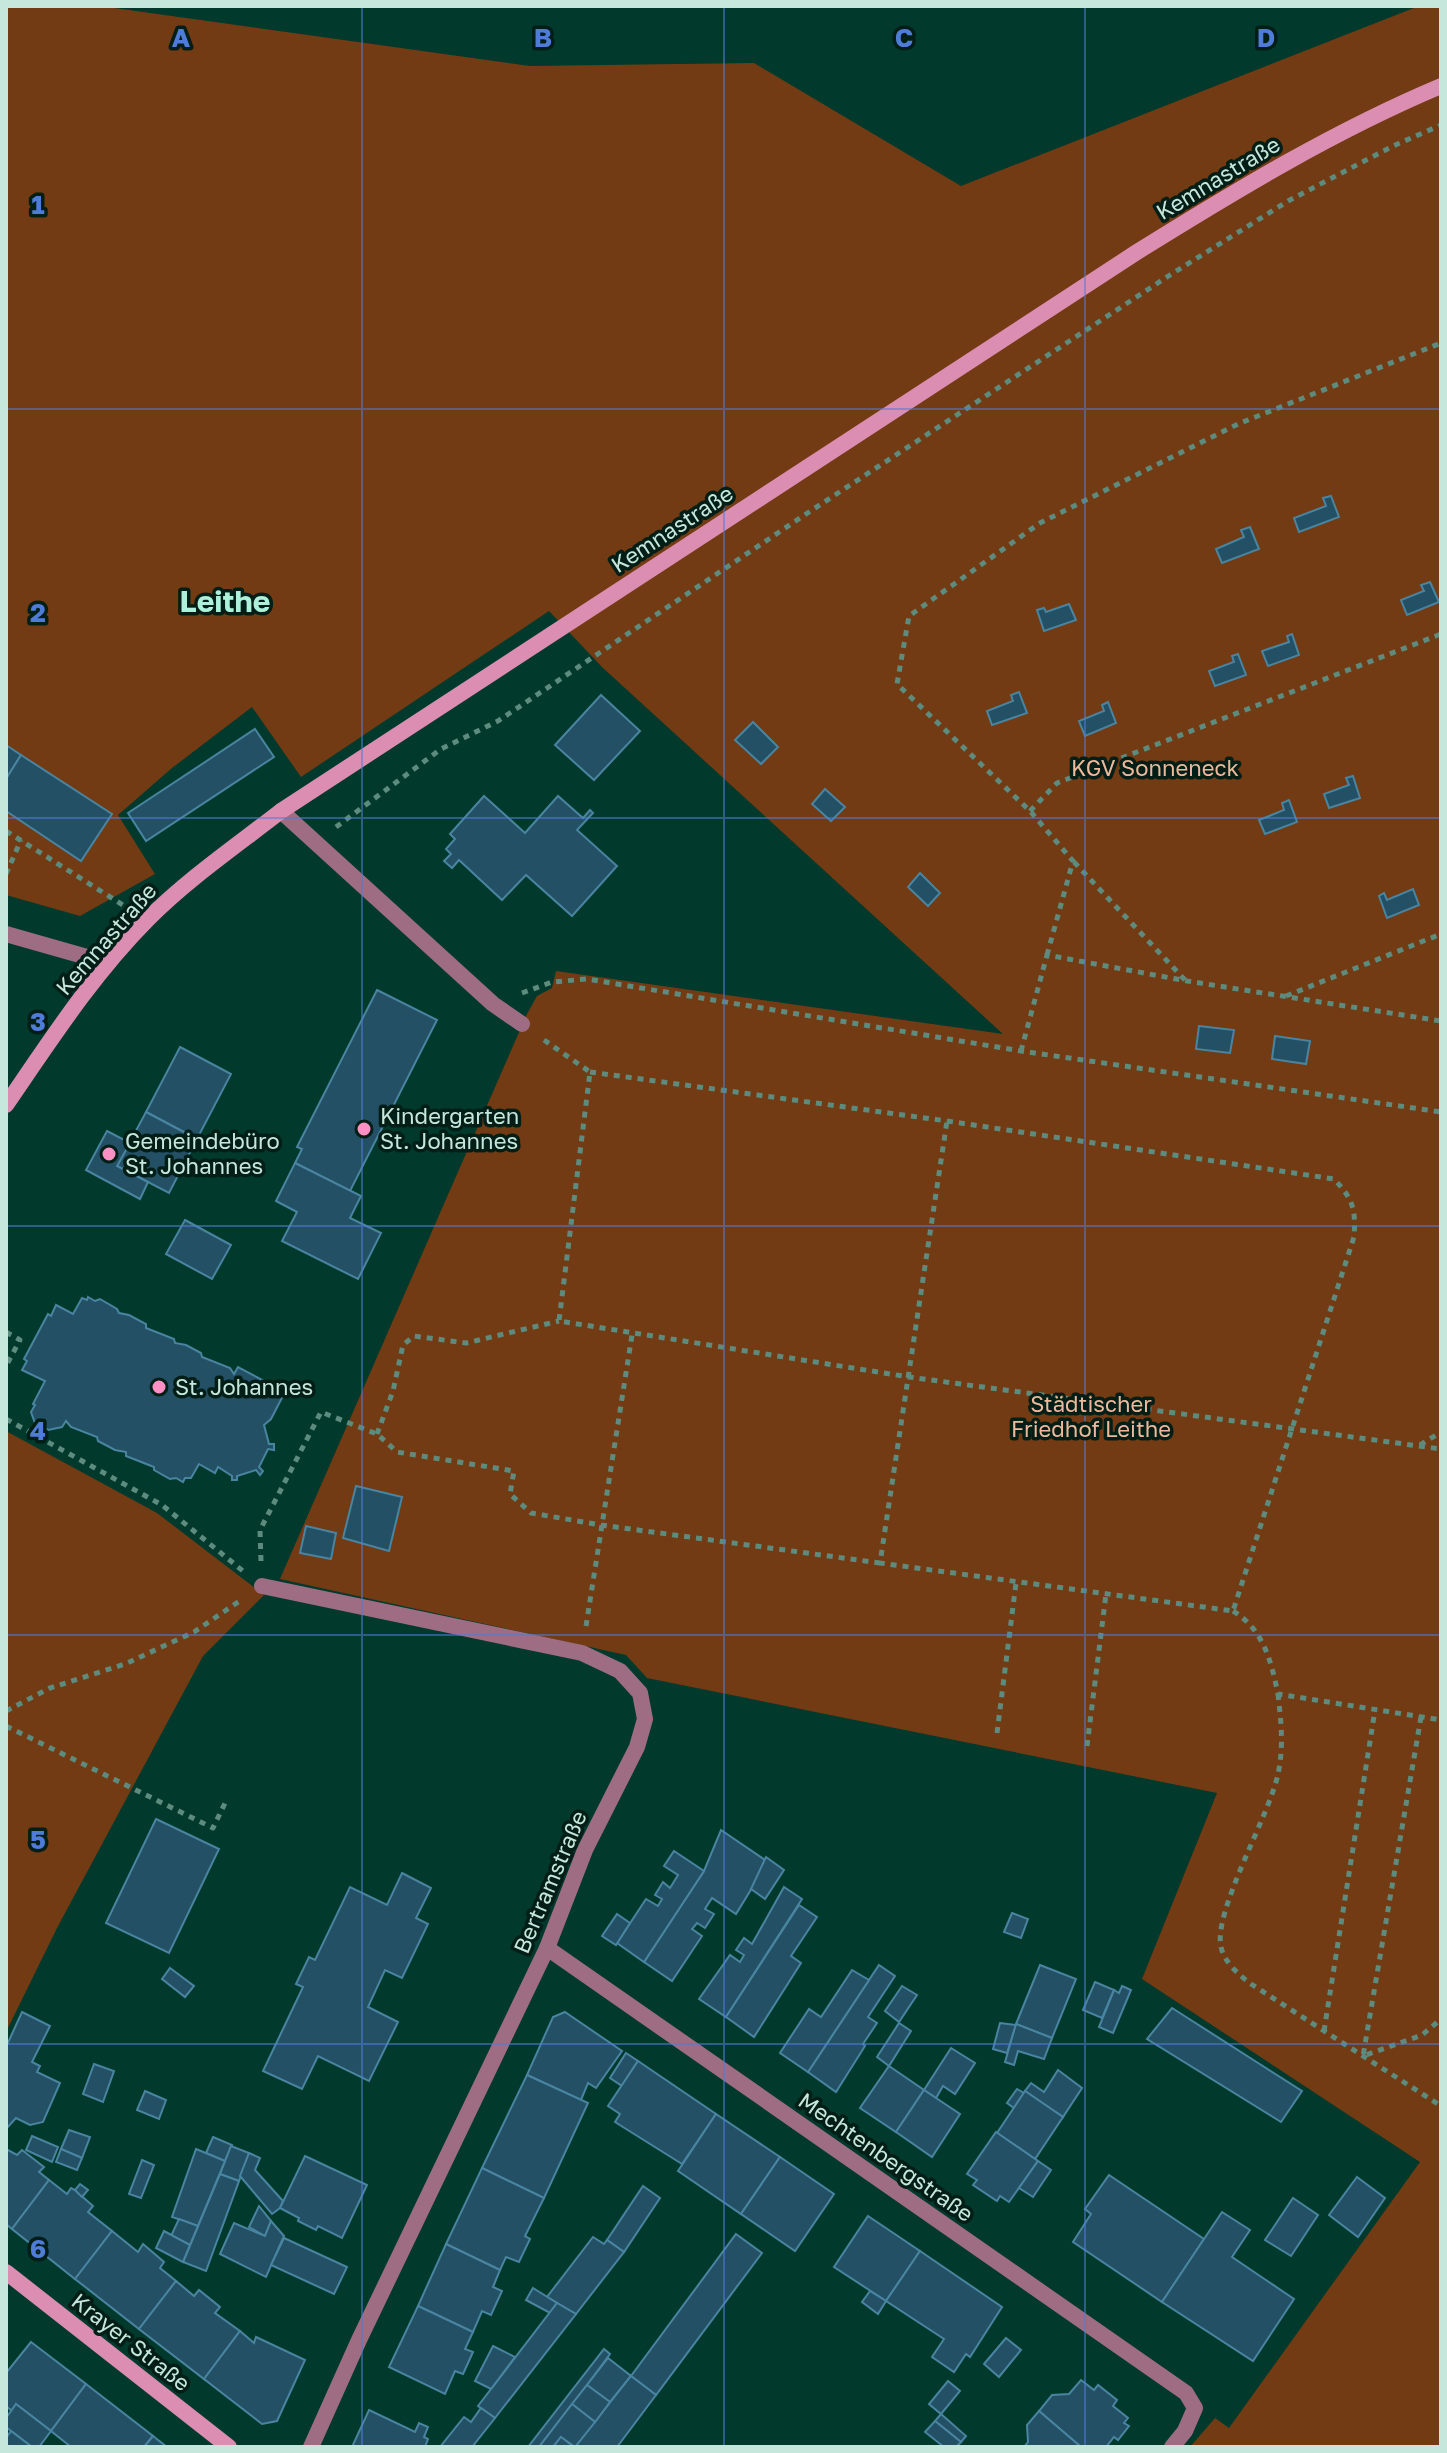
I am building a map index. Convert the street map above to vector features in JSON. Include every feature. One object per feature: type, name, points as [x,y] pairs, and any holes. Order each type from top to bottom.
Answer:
[{"type":"street","name":"Kemnastraße","points":[[6,1105],[108,963],[147,920],[176,893],[281,811],[1137,252],[1259,176],[1383,110],[1441,86]]},
{"type":"street","points":[[281,811],[493,1004],[522,1024]]},
{"type":"street","points":[[6,934],[108,963]]},
{"type":"street","name":"Bertramstraße","points":[[262,1586],[582,1653],[620,1671],[640,1693],[645,1719],[637,1747],[585,1850],[547,1948],[311,2447]]},
{"type":"street","name":"Mechtenbergstraße","points":[[547,1948],[1186,2393],[1195,2408],[1185,2431],[1172,2447]]},
{"type":"street","name":"Krayer Straße","points":[[6,2272],[229,2447]]},
{"type":"path","points":[[316,842],[441,749],[498,721],[1170,275],[1288,201],[1393,146],[1441,125]]},
{"type":"path","points":[[1187,981],[1030,811],[897,684],[909,616],[1040,523],[1238,424],[1441,343]]},
{"type":"path","points":[[1030,811],[1057,783],[1441,634]]},
{"type":"path","points":[[6,831],[147,920]]},
{"type":"path","points":[[6,874],[21,840]]},
{"type":"path","points":[[1021,1051],[1073,861]]},
{"type":"path","points":[[1283,997],[1441,934]]},
{"type":"path","points":[[1047,955],[1187,981],[1441,1021]]},
{"type":"path","points":[[493,1004],[552,982],[587,979],[1021,1051],[1441,1112]]},
{"type":"path","points":[[522,1024],[590,1072],[1334,1179],[1348,1194],[1356,1214],[1354,1237],[1233,1611]]},
{"type":"path","points":[[559,1321],[590,1072]]},
{"type":"path","points":[[880,1563],[947,1121]]},
{"type":"path","points":[[377,1434],[393,1391],[403,1345],[414,1336],[466,1343],[559,1321],[909,1377],[1441,1449]]},
{"type":"path","points":[[6,1332],[20,1340],[6,1366]]},
{"type":"path","points":[[582,1653],[632,1335]]},
{"type":"path","points":[[262,1586],[260,1530],[321,1412],[377,1434],[397,1452],[514,1471],[510,1494],[531,1513],[1233,1611],[1248,1621],[1259,1634],[1271,1663],[1282,1734],[1278,1774],[1262,1823],[1223,1913],[1220,1947],[1242,1977],[1441,2106]]},
{"type":"path","points":[[6,1419],[162,1505],[262,1586]]},
{"type":"path","points":[[1419,1446],[1441,1432]]},
{"type":"path","points":[[997,1733],[1016,1583]]},
{"type":"path","points":[[6,1711],[50,1688],[125,1664],[194,1632],[262,1586]]},
{"type":"path","points":[[1087,1746],[1106,1594]]},
{"type":"path","points":[[1278,1694],[1441,1720]]},
{"type":"path","points":[[1324,2031],[1375,1710]]},
{"type":"path","points":[[1363,2056],[1421,1717]]},
{"type":"path","points":[[6,1726],[213,1828],[226,1801]]},
{"type":"path","points":[[1363,2056],[1422,2035],[1441,2019]]},
{"type":"green space","points":[[6,6],[100,6],[530,66],[754,63],[961,186],[1419,6],[1441,6],[1441,2447],[1190,2447],[1215,2418],[1229,2428],[1420,2162],[1142,1979],[1217,1793],[647,1678],[626,1655],[280,1579],[527,1014],[537,996],[552,988],[556,971],[1003,1034],[602,667],[549,611],[301,777],[252,707],[172,768],[118,815],[155,874],[80,916],[6,895]]},
{"type":"green space","points":[[6,1431],[157,1513],[264,1595],[203,1656],[57,1928],[6,2032]]},
{"type":"building","points":[[1331,496],[1339,517],[1299,532],[1294,518],[1326,506],[1323,498]]},
{"type":"building","points":[[1250,527],[1259,549],[1222,563],[1216,549],[1244,537],[1241,530]]},
{"type":"building","points":[[1430,582],[1439,602],[1407,615],[1401,600],[1424,591],[1421,585]]},
{"type":"building","points":[[1069,604],[1076,620],[1044,631],[1037,610],[1044,608],[1046,612]]},
{"type":"building","points":[[1292,634],[1299,655],[1268,666],[1262,651],[1289,642],[1287,636]]},
{"type":"building","points":[[1238,654],[1246,675],[1215,686],[1209,671],[1234,662],[1232,656]]},
{"type":"building","points":[[1019,692],[1027,713],[992,725],[987,711],[1013,701],[1011,695]]},
{"type":"building","points":[[601,695],[640,731],[594,780],[555,745]]},
{"type":"building","points":[[1108,702],[1116,723],[1085,736],[1079,721],[1104,711],[1102,705]]},
{"type":"building","points":[[753,722],[778,747],[761,764],[735,740]]},
{"type":"building","points":[[255,729],[274,757],[146,841],[128,813]]},
{"type":"building","points":[[6,745],[21,755],[6,779]]},
{"type":"building","points":[[21,755],[112,814],[81,861],[6,811],[6,779]]},
{"type":"building","points":[[1353,776],[1360,798],[1329,808],[1324,794],[1349,785],[1346,778]]},
{"type":"building","points":[[825,789],[845,807],[831,821],[812,804]]},
{"type":"building","points":[[484,796],[525,833],[558,796],[583,818],[590,810],[593,813],[577,830],[617,866],[572,916],[526,875],[502,900],[459,860],[452,868],[444,861],[451,854],[446,849],[455,839],[450,834]]},
{"type":"building","points":[[1289,800],[1297,822],[1265,834],[1259,820],[1284,810],[1282,803]]},
{"type":"building","points":[[920,873],[940,893],[928,906],[908,887]]},
{"type":"building","points":[[1413,889],[1419,905],[1387,918],[1379,896],[1384,893],[1387,900]]},
{"type":"building","points":[[377,990],[437,1020],[350,1191],[295,1163],[302,1149],[297,1147]]},
{"type":"building","points":[[1199,1026],[1234,1030],[1230,1053],[1196,1049]]},
{"type":"building","points":[[1275,1036],[1310,1041],[1306,1064],[1272,1059]]},
{"type":"building","points":[[180,1047],[231,1074],[197,1139],[146,1112]]},
{"type":"building","points":[[146,1112],[197,1139],[169,1193],[117,1166]]},
{"type":"building","name":"Gemeindebüro St. Johannes","points":[[107,1131],[130,1143],[117,1166],[148,1182],[140,1199],[86,1170]]},
{"type":"building","points":[[295,1163],[361,1196],[350,1218],[381,1233],[358,1279],[282,1241],[297,1212],[276,1201]]},
{"type":"building","points":[[185,1220],[231,1245],[212,1279],[166,1254]]},
{"type":"building","name":"St. Johannes","points":[[88,1297],[95,1301],[100,1299],[119,1313],[146,1324],[146,1328],[230,1368],[234,1374],[238,1367],[285,1392],[271,1419],[264,1425],[269,1444],[274,1444],[274,1450],[268,1449],[259,1467],[263,1471],[260,1475],[256,1470],[232,1480],[232,1476],[218,1467],[215,1473],[199,1464],[191,1478],[185,1478],[183,1482],[170,1479],[154,1467],[126,1456],[126,1452],[115,1450],[98,1441],[97,1437],[71,1427],[66,1421],[62,1427],[48,1430],[35,1423],[31,1412],[45,1381],[22,1370],[27,1361],[24,1359],[56,1305],[73,1314],[82,1298],[87,1300]]},
{"type":"building","points":[[356,1486],[402,1497],[389,1551],[343,1538]]},
{"type":"building","points":[[306,1526],[336,1533],[331,1559],[300,1553]]},
{"type":"building","points":[[156,1819],[219,1849],[169,1953],[106,1923]]},
{"type":"building","points":[[721,1830],[765,1860],[736,1914],[712,1898],[705,1909],[714,1914],[705,1928],[697,1923],[692,1929],[702,1936],[672,1981],[644,1962],[704,1871]]},
{"type":"building","points":[[674,1851],[704,1871],[644,1962],[617,1943],[646,1899],[658,1906],[662,1899],[655,1895],[663,1882],[670,1888],[678,1875],[664,1866]]},
{"type":"building","points":[[766,1857],[784,1870],[765,1899],[751,1889]]},
{"type":"building","points":[[402,1873],[431,1888],[416,1918],[428,1924],[402,1978],[385,1970],[368,2007],[398,2022],[369,2081],[318,2056],[302,2089],[263,2071],[303,1987],[296,1984],[309,1957],[315,1960],[350,1887],[387,1905]]},
{"type":"building","points":[[784,1887],[802,1899],[726,2017],[699,1999],[730,1955],[740,1962],[744,1955],[736,1950],[744,1938],[752,1944]]},
{"type":"building","points":[[799,1905],[817,1917],[791,1956],[801,1963],[754,2037],[726,2017]]},
{"type":"building","points":[[1012,1913],[1028,1919],[1021,1938],[1004,1932]]},
{"type":"building","points":[[617,1914],[630,1923],[616,1945],[602,1936]]},
{"type":"building","points":[[879,1965],[895,1976],[868,2017],[877,2023],[836,2092],[808,2072]]},
{"type":"building","points":[[1040,1965],[1076,1979],[1052,2038],[1016,2024]]},
{"type":"building","points":[[170,1968],[194,1986],[185,1997],[162,1979]]},
{"type":"building","points":[[852,1970],[869,1980],[808,2072],[780,2053],[809,2009],[821,2017]]},
{"type":"building","points":[[1095,1982],[1114,1990],[1102,2018],[1083,2010]]},
{"type":"building","points":[[902,1986],[917,1995],[899,2022],[885,2011]]},
{"type":"building","points":[[1122,1986],[1131,1990],[1113,2033],[1099,2027],[1114,1990],[1119,1993]]},
{"type":"building","points":[[1172,2008],[1302,2091],[1281,2122],[1147,2039]]},
{"type":"building","points":[[22,2012],[50,2026],[32,2062],[40,2066],[37,2072],[60,2083],[43,2122],[30,2125],[16,2118],[6,2129],[6,2047]]},
{"type":"building","points":[[565,2012],[622,2051],[596,2088],[588,2083],[581,2100],[527,2075],[553,2017]]},
{"type":"building","points":[[899,2023],[911,2031],[889,2066],[877,2057]]},
{"type":"building","points":[[1000,2023],[1016,2025],[1007,2053],[993,2049]]},
{"type":"building","points":[[1016,2024],[1052,2038],[1044,2059],[1018,2051],[1014,2065],[1005,2062]]},
{"type":"building","points":[[951,2048],[975,2063],[955,2094],[943,2086],[936,2098],[924,2090]]},
{"type":"building","points":[[626,2053],[638,2061],[622,2086],[610,2078]]},
{"type":"building","points":[[638,2061],[716,2114],[682,2164],[615,2122],[620,2114],[608,2106]]},
{"type":"building","points":[[94,2064],[114,2071],[103,2102],[83,2094]]},
{"type":"building","points":[[889,2066],[924,2090],[896,2132],[860,2108]]},
{"type":"building","points":[[1058,2070],[1082,2088],[1063,2117],[1025,2091],[1031,2083],[1044,2092]]},
{"type":"building","points":[[527,2075],[588,2103],[544,2198],[482,2168]]},
{"type":"building","points":[[1017,2089],[1024,2093],[1014,2108],[1007,2103]]},
{"type":"building","points":[[924,2090],[960,2114],[932,2157],[896,2132]]},
{"type":"building","points":[[145,2091],[166,2100],[159,2119],[137,2110]]},
{"type":"building","points":[[1025,2091],[1063,2117],[1035,2159],[997,2133]]},
{"type":"building","points":[[716,2114],[780,2157],[741,2214],[678,2171]]},
{"type":"building","points":[[69,2130],[90,2137],[82,2158],[61,2149]]},
{"type":"building","points":[[996,2132],[1038,2161],[1009,2202],[1000,2196],[997,2201],[973,2185],[977,2180],[967,2174]]},
{"type":"building","points":[[32,2136],[58,2147],[52,2162],[26,2150]]},
{"type":"building","points":[[213,2137],[232,2145],[225,2161],[206,2153]]},
{"type":"building","points":[[231,2146],[249,2153],[239,2181],[220,2174]]},
{"type":"building","points":[[6,2149],[17,2155],[22,2150],[44,2167],[39,2172],[49,2180],[12,2229],[6,2224]]},
{"type":"building","points":[[61,2149],[82,2158],[77,2170],[56,2162]]},
{"type":"building","points":[[196,2149],[225,2161],[198,2226],[172,2217]]},
{"type":"building","points":[[249,2153],[260,2158],[255,2170],[283,2201],[272,2214],[240,2176]]},
{"type":"building","points":[[305,2156],[367,2185],[342,2238],[318,2226],[316,2230],[280,2208]]},
{"type":"building","points":[[780,2157],[834,2194],[795,2251],[741,2214]]},
{"type":"building","points":[[142,2160],[154,2165],[141,2198],[129,2194]]},
{"type":"building","points":[[1038,2161],[1051,2170],[1033,2197],[1019,2188]]},
{"type":"building","points":[[482,2168],[544,2198],[525,2236],[530,2239],[519,2262],[506,2257],[500,2270],[446,2244]]},
{"type":"building","points":[[220,2174],[239,2181],[206,2271],[183,2262]]},
{"type":"building","points":[[1109,2175],[1204,2239],[1162,2302],[1073,2242],[1091,2214],[1085,2209]]},
{"type":"building","points":[[1357,2177],[1385,2198],[1358,2237],[1329,2215]]},
{"type":"building","points":[[49,2180],[67,2194],[71,2188],[75,2190],[93,2206],[88,2212],[112,2231],[75,2279],[12,2229]]},
{"type":"building","points":[[80,2184],[88,2190],[82,2197],[75,2190]]},
{"type":"building","points":[[643,2186],[660,2198],[624,2252],[607,2240]]},
{"type":"building","points":[[1293,2198],[1318,2215],[1291,2256],[1265,2240]]},
{"type":"building","points":[[259,2206],[271,2221],[265,2236],[249,2227]]},
{"type":"building","points":[[1222,2212],[1250,2230],[1232,2257],[1294,2299],[1253,2361],[1162,2302]]},
{"type":"building","points":[[868,2216],[920,2251],[886,2301],[834,2267]]},
{"type":"building","points":[[179,2219],[198,2226],[190,2245],[171,2236]]},
{"type":"building","points":[[271,2221],[284,2236],[266,2277],[220,2254],[234,2223],[265,2236]]},
{"type":"building","points":[[112,2231],[138,2252],[143,2244],[164,2262],[160,2268],[176,2281],[139,2329],[75,2279]]},
{"type":"building","points":[[164,2231],[190,2245],[183,2262],[156,2248]]},
{"type":"building","points":[[736,2234],[762,2253],[656,2395],[631,2376]]},
{"type":"building","points":[[593,2237],[604,2244],[607,2240],[624,2252],[576,2314],[547,2297]]},
{"type":"building","points":[[284,2238],[347,2267],[334,2294],[271,2265]]},
{"type":"building","points":[[446,2244],[500,2270],[493,2287],[502,2291],[491,2315],[482,2311],[473,2332],[418,2306]]},
{"type":"building","points":[[920,2251],[1002,2307],[970,2357],[966,2354],[954,2372],[932,2357],[944,2339],[886,2301]]},
{"type":"building","points":[[176,2281],[194,2296],[199,2290],[220,2307],[215,2313],[240,2331],[204,2379],[139,2329]]},
{"type":"building","points":[[533,2288],[557,2303],[550,2313],[526,2300]]},
{"type":"building","points":[[870,2291],[886,2301],[878,2314],[862,2302]]},
{"type":"building","points":[[557,2303],[576,2314],[495,2418],[478,2406]]},
{"type":"building","points":[[418,2306],[473,2332],[465,2349],[473,2352],[463,2374],[455,2371],[445,2394],[389,2367]]},
{"type":"building","points":[[240,2331],[254,2343],[256,2337],[305,2360],[277,2421],[262,2424],[204,2379]]},
{"type":"building","points":[[1006,2338],[1021,2350],[999,2377],[984,2364]]},
{"type":"building","points":[[31,2342],[86,2384],[51,2431],[16,2404],[12,2411],[6,2406],[6,2373]]},
{"type":"building","points":[[493,2346],[515,2357],[491,2389],[475,2381]]},
{"type":"building","points":[[604,2349],[610,2354],[539,2447],[528,2447]]},
{"type":"building","points":[[608,2358],[631,2376],[610,2402],[587,2385]]},
{"type":"building","points":[[631,2376],[656,2395],[617,2447],[575,2447]]},
{"type":"building","points":[[1081,2380],[1094,2390],[1098,2385],[1117,2400],[1113,2406],[1128,2418],[1124,2423],[1129,2426],[1118,2440],[1114,2437],[1106,2447],[1081,2447],[1039,2411],[1052,2395],[1069,2394]]},
{"type":"building","points":[[948,2381],[960,2391],[941,2414],[929,2404]]},
{"type":"building","points":[[86,2384],[153,2436],[144,2447],[71,2447],[51,2431]]},
{"type":"building","points":[[587,2385],[610,2402],[595,2422],[572,2404]]},
{"type":"building","points":[[16,2404],[51,2431],[39,2447],[32,2447],[6,2427],[6,2418]]},
{"type":"building","points":[[572,2404],[595,2422],[575,2447],[561,2437],[553,2447],[539,2447]]},
{"type":"building","points":[[481,2408],[495,2418],[472,2447],[440,2447],[464,2417],[471,2422]]},
{"type":"building","points":[[369,2410],[415,2432],[419,2423],[428,2427],[424,2437],[428,2439],[425,2447],[352,2447]]},
{"type":"building","points":[[1039,2411],[1081,2447],[1024,2447],[1028,2442],[1027,2425]]},
{"type":"building","points":[[941,2414],[966,2436],[961,2442],[935,2421]]},
{"type":"building","points":[[935,2421],[961,2442],[956,2447],[944,2447],[925,2432]]},
{"type":"building","points":[[11,2431],[32,2447],[6,2447],[6,2438]]},
{"type":"building","points":[[153,2436],[167,2447],[144,2447]]},
{"type":"building","points":[[561,2437],[574,2447],[553,2447]]},
{"type":"place","name":"Kindergarten St. Johannes","points":[[364,1129]]},
{"type":"place","name":"Gemeindebüro St. Johannes","points":[[109,1154]]},
{"type":"place","name":"St. Johannes","points":[[159,1387]]},
{"type":"district","name":"Leithe","points":[[225,602]]},
{"type":"park label","name":"KGV Sonneneck","points":[[1155,768]]},
{"type":"park label","name":"Städtischer Friedhof Leithe","points":[[1091,1416]]}]
